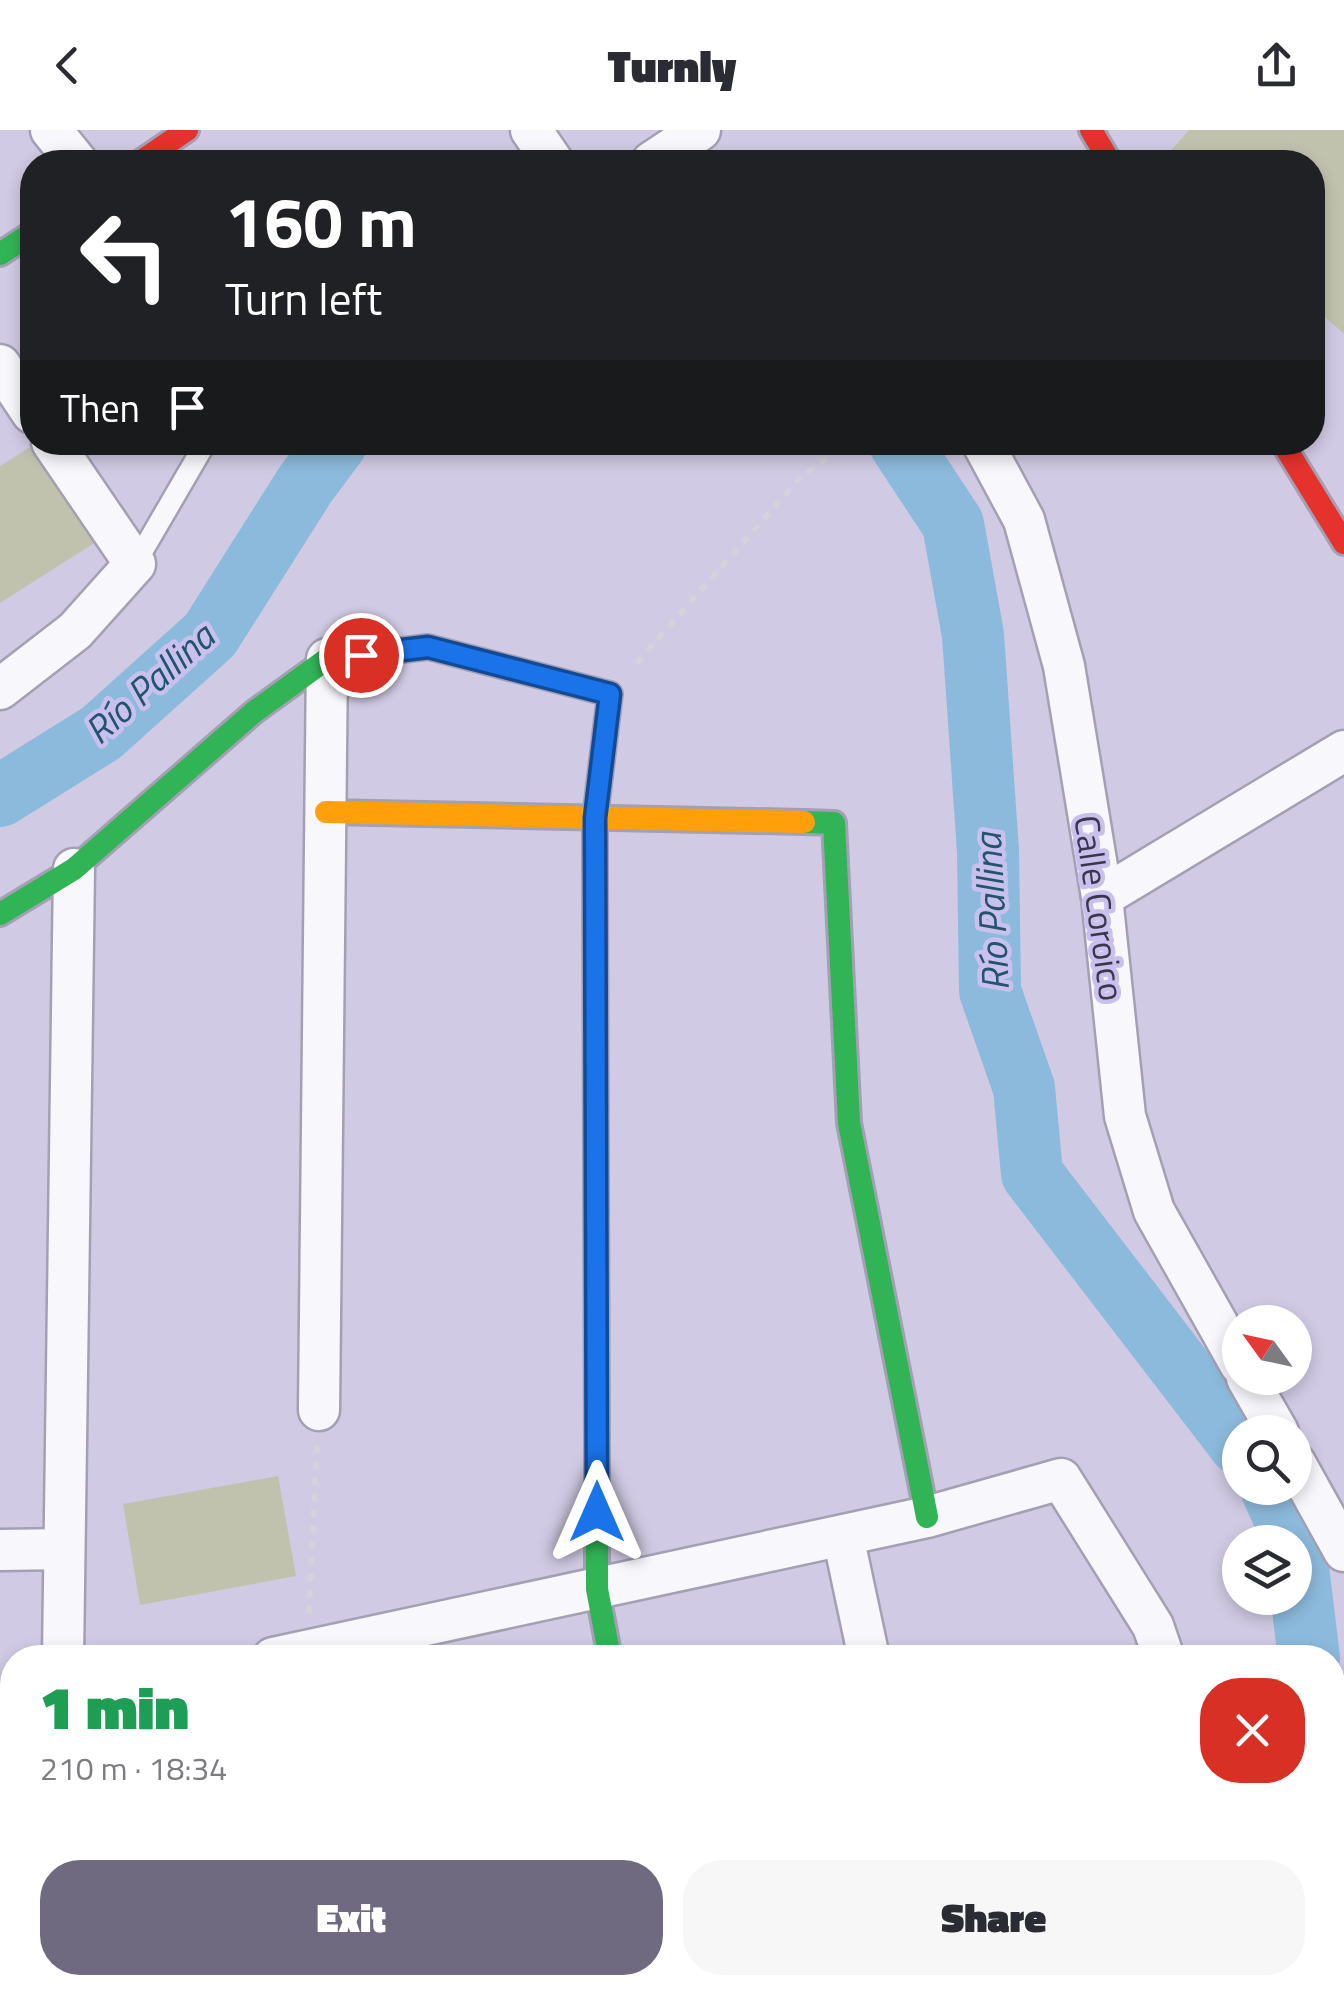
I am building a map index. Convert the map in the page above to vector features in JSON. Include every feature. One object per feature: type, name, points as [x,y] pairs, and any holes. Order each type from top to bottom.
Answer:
[{"type":"street","points":[[51,130],[67,150]]},
{"type":"street","points":[[157,150],[186,130]]},
{"type":"street","points":[[670,150],[700,130]]},
{"type":"street","points":[[0,366],[20,395]]},
{"type":"street","points":[[0,688],[75,631],[135,564],[61,455]]},
{"type":"street","name":"Calle Coroico","points":[[989,455],[1024,520],[1064,666],[1102,897],[1125,1116],[1154,1211],[1222,1332]]},
{"type":"street","points":[[1290,455],[1344,543]]},
{"type":"street","points":[[0,914],[74,870],[254,712],[327,658],[428,647],[610,694],[595,818],[597,1588],[608,1645]]},
{"type":"street","points":[[318,1410],[327,658]]},
{"type":"street","points":[[1102,897],[1344,751]]},
{"type":"street","points":[[326,812],[834,823],[848,1123],[927,1517]]},
{"type":"street","points":[[63,1645],[74,870]]},
{"type":"street","points":[[332,1645],[927,1517],[1060,1479],[1153,1626],[1160,1645]]},
{"type":"street","points":[[1312,1493],[1344,1550]]},
{"type":"street","points":[[843,1536],[866,1645]]},
{"type":"street","points":[[0,1550],[64,1549]]},
{"type":"lane","points":[[135,564],[198,455]]},
{"type":"path","points":[[610,694],[799,479],[831,455]]},
{"type":"path","points":[[291,1645],[318,1410]]},
{"type":"green space","points":[[1189,130],[1344,130],[1344,334],[1325,317],[1325,150],[1172,150]]},
{"type":"green space","points":[[20,453],[42,455],[96,542],[0,603],[0,466]]},
{"type":"green space","points":[[278,1476],[296,1576],[140,1605],[123,1504]]},
{"type":"waterway","name":"Río Pallina","points":[[0,796],[101,733],[210,635],[327,455]]},
{"type":"waterway","name":"Río Pallina","points":[[908,455],[953,524],[973,635],[988,851],[990,991],[1024,1088],[1032,1174],[1222,1422]]},
{"type":"waterway","name":"Río Pallina","points":[[1279,1505],[1287,1525]]},
{"type":"waterway","name":"Río Pallina","points":[[1304,1615],[1307,1645]]},
{"type":"traffic: fast","points":[[0,254],[20,241]]},
{"type":"traffic: fast","points":[[0,914],[74,869],[254,712],[327,659],[428,647],[610,694],[595,818],[595,871]]},
{"type":"traffic: fast","points":[[804,822],[834,823],[849,1123],[927,1517]]},
{"type":"traffic: fast","points":[[597,1459],[597,1589],[608,1645]]},
{"type":"traffic: slow","points":[[326,812],[804,822]]},
{"type":"traffic: jam","points":[[158,150],[187,130]]},
{"type":"traffic: jam","points":[[1091,130],[1103,150]]},
{"type":"traffic: jam","points":[[1290,455],[1344,543]]},
{"type":"traffic: jam","points":[[595,871],[597,1459]]},
{"type":"route","points":[[361,655],[428,647],[610,694],[595,818],[597,1512]]}]
